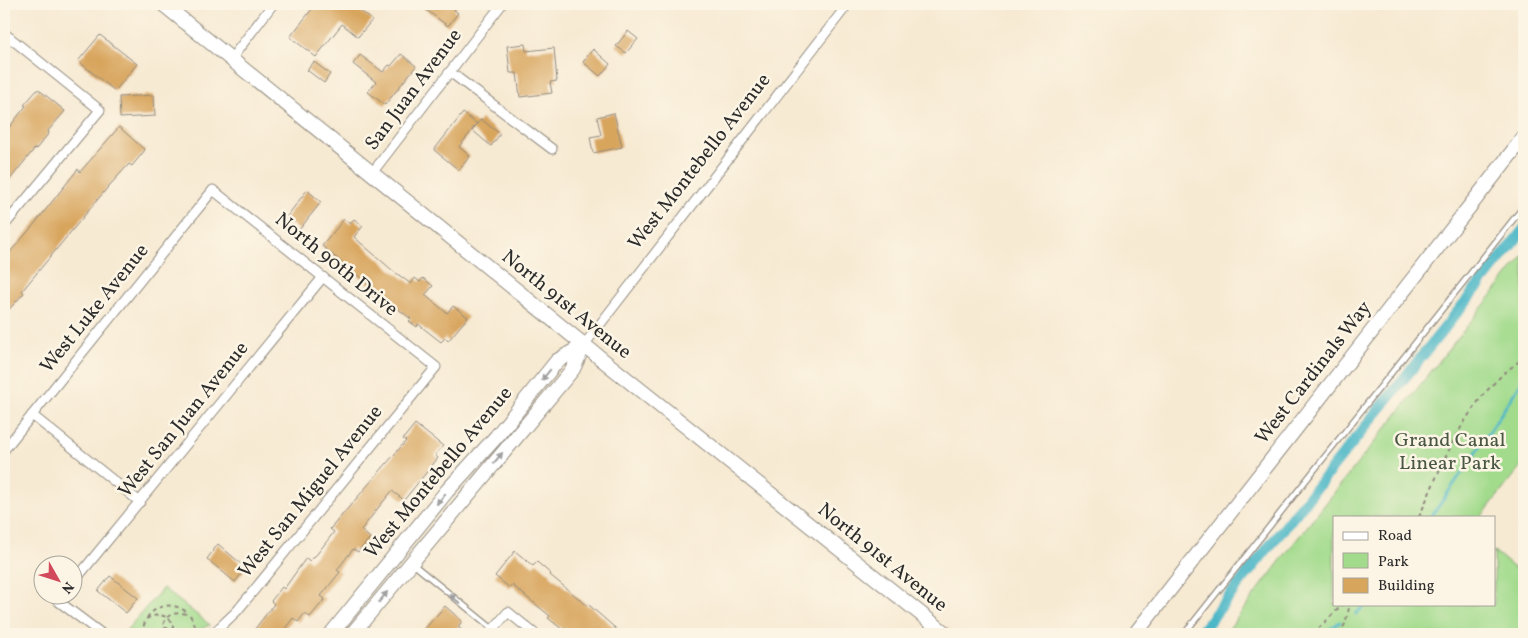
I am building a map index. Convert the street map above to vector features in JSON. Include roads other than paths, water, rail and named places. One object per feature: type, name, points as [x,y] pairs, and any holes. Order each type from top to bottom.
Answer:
[{"type":"main road","name":"North 91st Avenue","points":[[163,4],[584,345],[946,634]]},
{"type":"main road","name":"West Cardinals Way","points":[[1134,634],[1524,137]]},
{"type":"main road","name":"West Montebello Avenue","points":[[352,634],[573,369],[584,345]]},
{"type":"main road","name":"West Montebello Avenue","points":[[331,634],[447,491],[496,437],[557,361],[584,345]]},
{"type":"street","points":[[231,59],[273,4]]},
{"type":"street","name":"San Juan Avenue","points":[[372,173],[502,4]]},
{"type":"street","name":"West Montebello Avenue","points":[[584,345],[848,4]]},
{"type":"street","points":[[4,33],[100,110],[4,226]]},
{"type":"street","points":[[450,72],[552,149]]},
{"type":"street","name":"North 90th Drive","points":[[214,190],[436,367]]},
{"type":"street","name":"West Luke Avenue","points":[[4,450],[214,190]]},
{"type":"street","name":"West San Juan Avenue","points":[[82,572],[323,277]]},
{"type":"street","name":"West San Miguel Avenue","points":[[209,634],[218,629],[237,611],[436,367]]},
{"type":"street","points":[[32,415],[140,502]]},
{"type":"street","points":[[70,606],[102,634]]},
{"type":"street","points":[[491,632],[508,612],[535,634]]},
{"type":"lane","points":[[1184,634],[1524,206]]},
{"type":"lane","points":[[411,563],[491,632]]},
{"type":"waterway","points":[[1199,634],[1524,229]]},
{"type":"waterway","points":[[1432,516],[1479,448],[1524,378]]},
{"type":"waterway","points":[[1356,614],[1364,606]]},
{"type":"waterway","points":[[1323,634],[1340,622]]},
{"type":"park label","name":"Grand Canal Linear Park","points":[[1450,452]]}]
